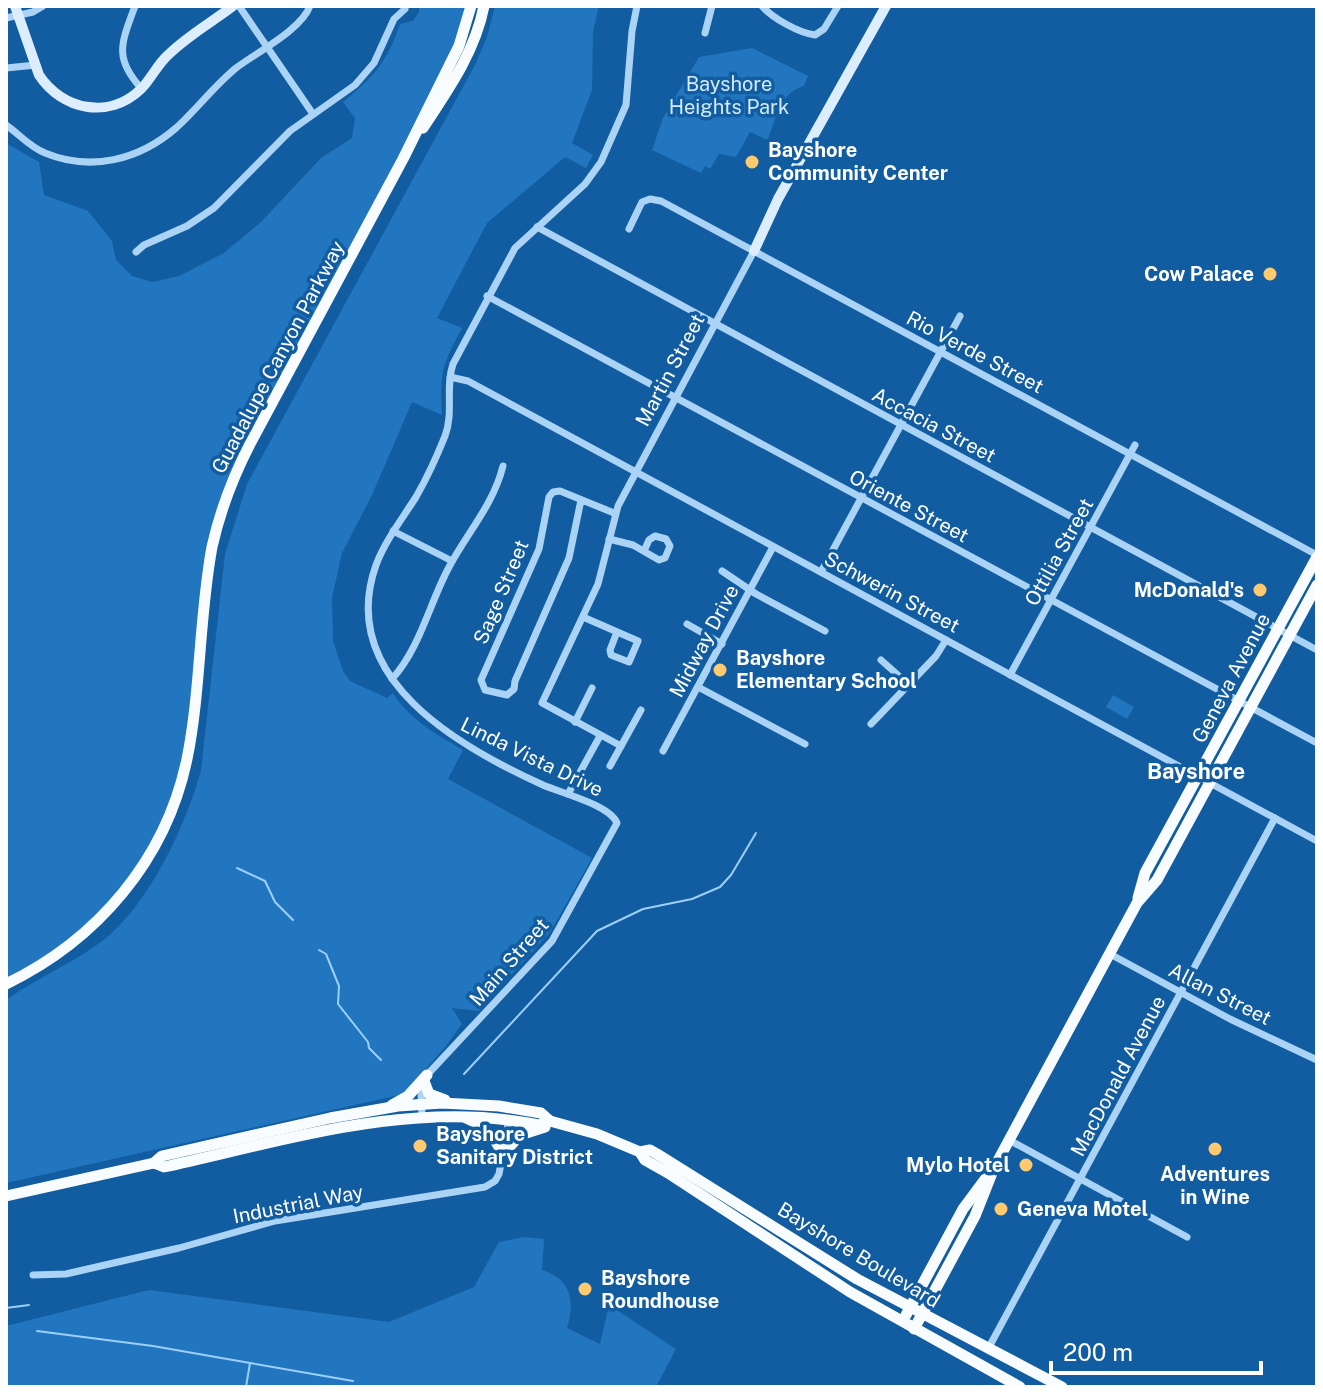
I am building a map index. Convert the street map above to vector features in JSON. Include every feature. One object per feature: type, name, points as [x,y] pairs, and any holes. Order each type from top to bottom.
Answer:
[{"type":"main road","name":"Guadalupe Canyon Parkway","points":[[6,984],[61,953],[97,923],[137,875],[161,834],[174,805],[187,760],[210,559],[225,500],[250,444],[403,159],[459,46],[471,6]]},
{"type":"main road","name":"Guadalupe Canyon Parkway","points":[[403,159],[465,60],[476,36],[484,6]]},
{"type":"main road","name":"Geneva Avenue","points":[[914,1329],[975,1216],[994,1168],[1137,903],[1145,873],[1317,556]]},
{"type":"main road","name":"Geneva Avenue","points":[[1137,903],[1157,880],[1317,585]]},
{"type":"main road","points":[[386,1108],[408,1096],[426,1078]]},
{"type":"main road","points":[[426,1078],[429,1094],[461,1109],[493,1135],[503,1154],[520,1135],[554,1122]]},
{"type":"main road","name":"Bayshore Boulevard","points":[[6,1196],[154,1163],[162,1156],[386,1108],[510,1113],[539,1125],[554,1122],[597,1134],[640,1152],[650,1150],[857,1279],[1062,1387]]},
{"type":"main road","name":"Bayshore Boulevard","points":[[154,1163],[164,1167],[421,1110]]},
{"type":"main road","name":"Bayshore Boulevard","points":[[640,1152],[645,1160],[828,1279],[1020,1387]]},
{"type":"main road","name":"Geneva Avenue","points":[[902,1323],[963,1209],[994,1168]]},
{"type":"street","points":[[43,6],[13,13],[39,75],[52,92],[82,107],[115,104],[141,88],[167,55],[236,6],[313,114]]},
{"type":"street","points":[[135,6],[124,37],[122,54],[126,69],[141,88]]},
{"type":"street","points":[[6,125],[27,143],[46,153],[79,162],[100,163],[132,156],[153,146],[177,127],[216,85],[306,15],[310,6]]},
{"type":"street","name":"Linda Vista Drive","points":[[617,821],[444,732],[414,707],[392,679],[374,639],[369,611],[376,565],[393,531],[422,486],[446,432],[450,377],[466,335],[515,248],[585,184],[607,149],[628,95],[632,31],[637,6]]},
{"type":"street","points":[[705,33],[712,6]]},
{"type":"street","points":[[762,6],[767,12],[810,35],[824,29],[838,6]]},
{"type":"street","name":"Martin Street","points":[[621,746],[542,703],[601,576],[614,513],[754,251],[778,199],[886,6]]},
{"type":"street","points":[[136,252],[144,245],[187,226],[214,208],[290,131],[349,90],[366,74],[381,51],[394,19],[405,9]]},
{"type":"street","points":[[6,68],[36,65]]},
{"type":"street","name":"Rio Verde Street","points":[[629,229],[640,205],[654,199],[1317,556]]},
{"type":"street","name":"Accacia Street","points":[[537,227],[1317,650]]},
{"type":"street","name":"Oriente Street","points":[[487,296],[1317,743]]},
{"type":"street","points":[[821,572],[960,316]]},
{"type":"street","name":"Schwerin Street","points":[[450,377],[468,381],[1317,841]]},
{"type":"street","name":"Ottilia Street","points":[[1010,675],[1135,445]]},
{"type":"street","points":[[392,679],[425,624],[452,561],[490,502],[503,466]]},
{"type":"street","name":"Sage Street","points":[[581,500],[569,558],[514,689],[507,695],[485,690],[481,680],[539,549],[549,497],[553,492],[560,491],[614,513]]},
{"type":"street","points":[[393,531],[452,561]]},
{"type":"street","points":[[609,539],[644,551]]},
{"type":"street","name":"Midway Drive","points":[[663,751],[773,547]]},
{"type":"street","points":[[722,571],[825,631]]},
{"type":"street","points":[[583,617],[638,641],[629,662],[611,655],[617,632]]},
{"type":"street","points":[[687,624],[722,644]]},
{"type":"street","points":[[871,724],[936,656],[946,640]]},
{"type":"street","points":[[881,660],[909,685]]},
{"type":"street","points":[[698,687],[805,744]]},
{"type":"street","points":[[575,722],[592,688]]},
{"type":"street","points":[[610,766],[641,710]]},
{"type":"street","points":[[568,794],[600,736]]},
{"type":"street","name":"MacDonald Avenue","points":[[988,1349],[1275,818]]},
{"type":"street","name":"Main Street","points":[[426,1078],[552,941],[617,821]]},
{"type":"street","name":"Allan Street","points":[[1110,954],[1230,1019],[1317,1060]]},
{"type":"street","points":[[421,1110],[426,1078]]},
{"type":"street","name":"Industrial Way","points":[[33,1275],[54,1276],[80,1271],[174,1250],[275,1221],[485,1187],[498,1178],[510,1113]]},
{"type":"street","points":[[1009,1140],[1187,1237]]},
{"type":"green space","points":[[419,6],[471,6],[464,31],[250,444],[220,515],[189,744],[161,834],[108,911],[6,984],[6,143],[39,162],[44,195],[88,211],[112,241],[116,260],[132,276],[152,282],[179,276],[224,253],[260,223],[321,158],[352,138],[355,118],[343,102],[378,68],[400,24],[413,21]]},
{"type":"green space","points":[[495,6],[599,6],[593,31],[592,90],[572,143],[593,155],[586,168],[565,157],[487,223],[437,318],[462,328],[444,369],[442,415],[412,402],[372,495],[342,553],[332,598],[333,641],[343,671],[350,681],[387,698],[393,693],[416,719],[463,750],[448,779],[592,858],[551,931],[479,1011],[452,1008],[462,1024],[404,1094],[6,1183],[6,1000],[105,939],[137,905],[176,838],[201,770],[225,554],[247,484],[475,65]]},
{"type":"green space","name":"Bayshore Heights Park","points":[[752,48],[808,76],[804,86],[784,100],[767,140],[750,132],[736,157],[719,154],[710,169],[705,166],[701,173],[652,150],[663,118],[699,57]]},
{"type":"green space","points":[[1113,695],[1134,707],[1127,719],[1106,707]]},
{"type":"green space","points":[[523,1237],[544,1239],[542,1270],[560,1279],[569,1293],[571,1309],[567,1328],[600,1344],[609,1305],[676,1349],[656,1387],[6,1387],[6,1326],[149,1290],[389,1322],[474,1287],[499,1242]]},
{"type":"waterway","points":[[464,1074],[597,931],[643,909],[692,899],[720,887],[731,875],[756,833]]},
{"type":"waterway","points":[[237,868],[265,881],[275,902],[293,920]]},
{"type":"waterway","points":[[319,950],[326,954],[339,986],[338,1004],[381,1060]]},
{"type":"waterway","points":[[6,1308],[29,1305]]},
{"type":"waterway","points":[[37,1331],[153,1346],[250,1363]]},
{"type":"waterway","points":[[246,1387],[250,1363],[353,1381]]},
{"type":"place","name":"Bayshore Community Center","points":[[752,162]]},
{"type":"place","name":"Cow Palace","points":[[1270,274]]},
{"type":"place","name":"McDonald's","points":[[1260,590]]},
{"type":"place","name":"Bayshore Elementary School","points":[[720,670]]},
{"type":"place","name":"Bayshore Sanitary District","points":[[420,1146]]},
{"type":"place","name":"Adventures in Wine","points":[[1215,1149]]},
{"type":"place","name":"Mylo Hotel","points":[[1026,1165]]},
{"type":"place","name":"Geneva Motel","points":[[1001,1209]]},
{"type":"place","name":"Bayshore Roundhouse","points":[[585,1289]]},
{"type":"district","name":"Bayshore","points":[[1196,771]]}]
